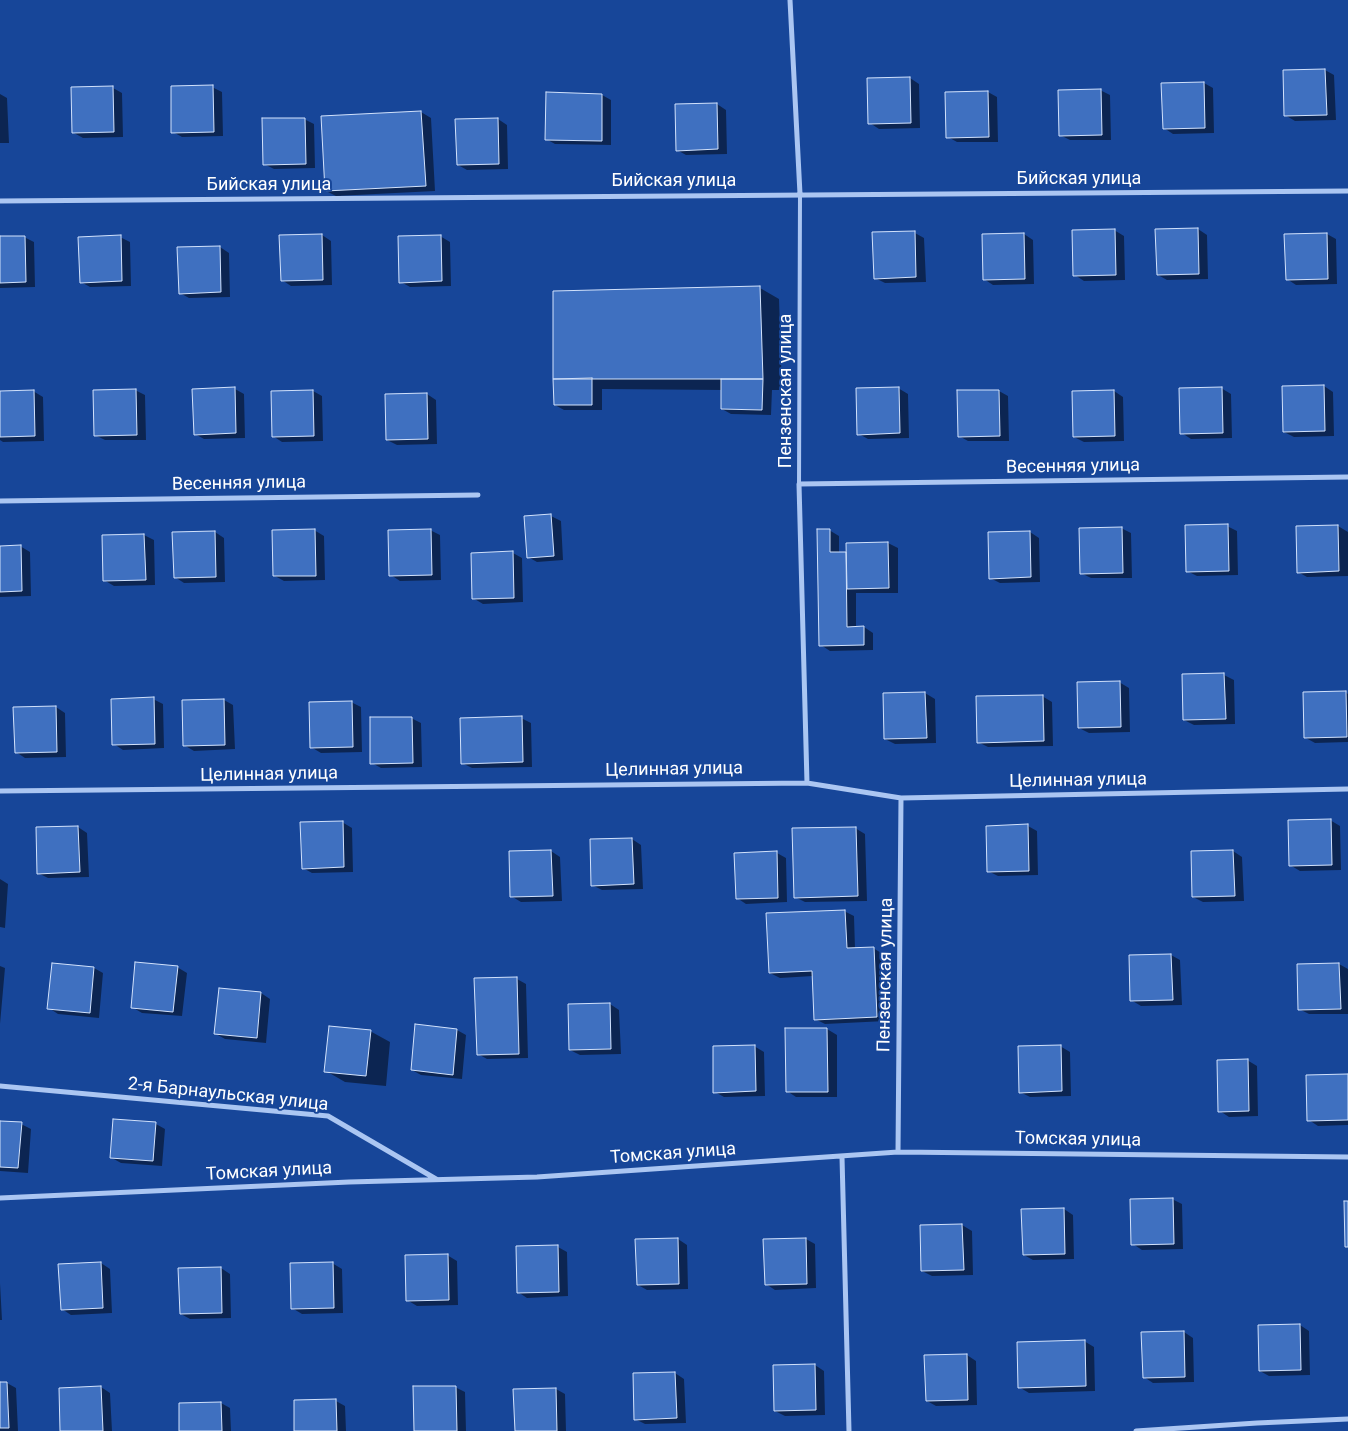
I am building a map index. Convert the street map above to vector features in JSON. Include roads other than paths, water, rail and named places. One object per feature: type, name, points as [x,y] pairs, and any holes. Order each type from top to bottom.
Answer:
[{"type":"street","name":"Пензенская улица","points":[[790,0],[800,194]]},
{"type":"street","name":"Бийская улица","points":[[0,200],[1348,190]]},
{"type":"street","name":"Весенняя улица","points":[[799,484],[1348,476]]},
{"type":"street","name":"Пензенская улица","points":[[799,484],[807,783]]},
{"type":"street","name":"Весенняя улица","points":[[0,501],[478,495]]},
{"type":"street","name":"Целинная улица","points":[[0,791],[807,783],[901,798],[1348,790]]},
{"type":"street","name":"Пензенская улица","points":[[898,1152],[901,798]]},
{"type":"street","name":"2-я Барнаульская улица","points":[[0,1086],[328,1116],[436,1180]]},
{"type":"street","name":"Томская улица","points":[[0,1198],[349,1182],[538,1177],[898,1152],[1348,1157]]},
{"type":"street","points":[[842,1157],[849,1431]]},
{"type":"street","points":[[1136,1431],[1348,1419]]},
{"type":"lane","name":"Пензенская улица","points":[[799,484],[800,194]]}]
